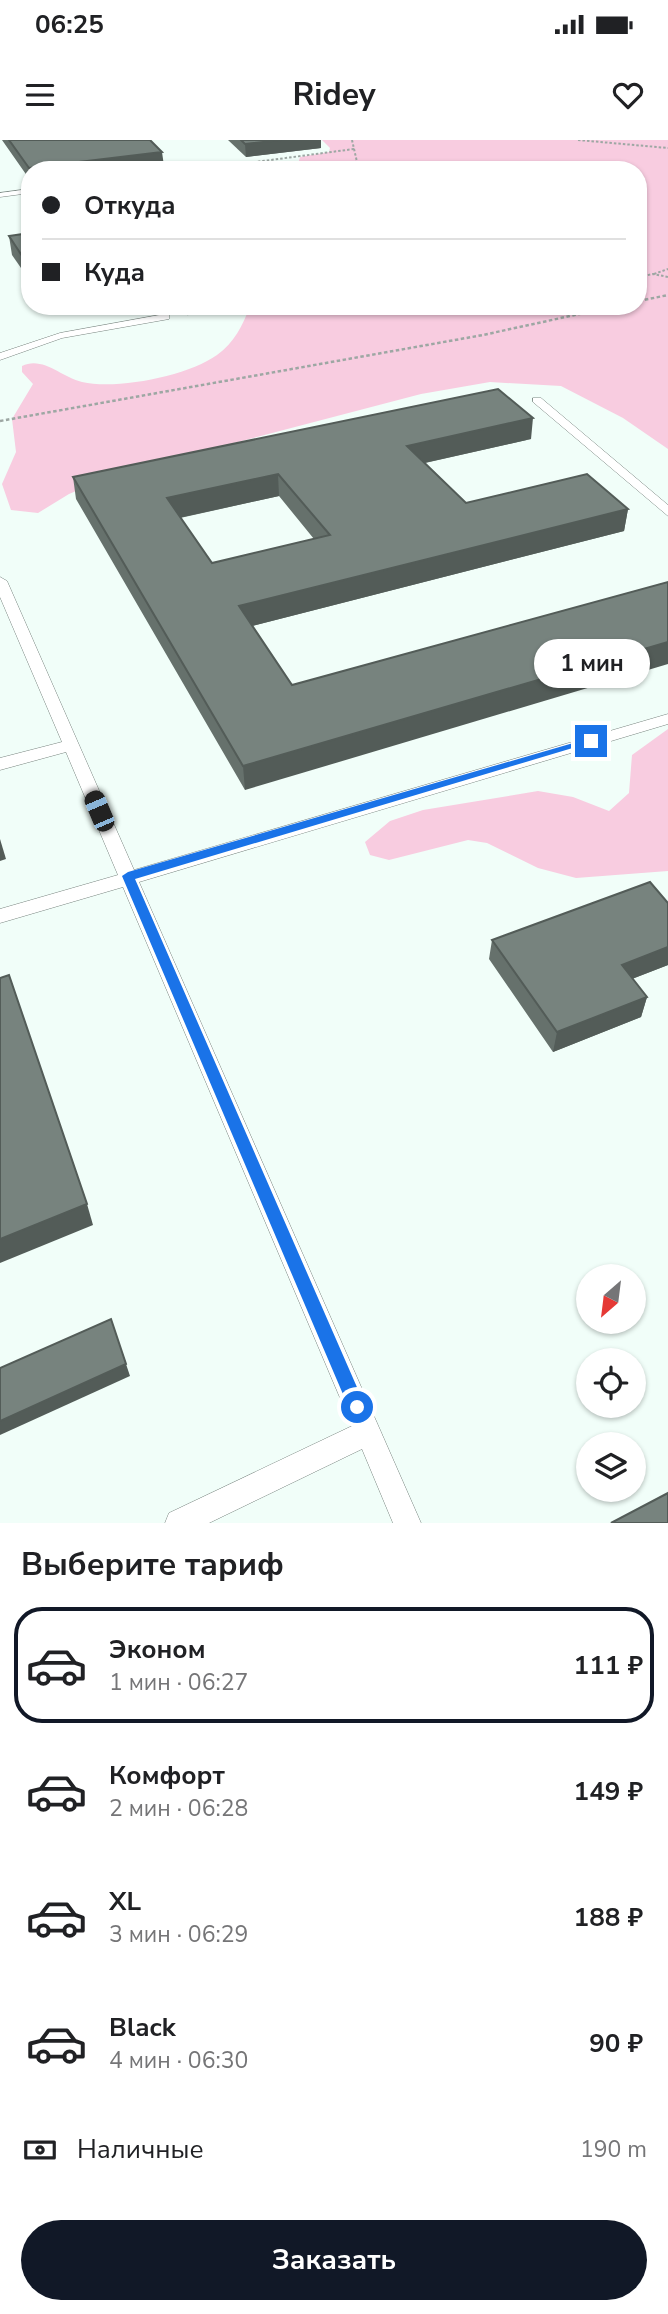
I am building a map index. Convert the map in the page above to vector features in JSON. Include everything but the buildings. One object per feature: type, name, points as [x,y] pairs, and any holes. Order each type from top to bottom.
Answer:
[{"type":"lane","points":[[0,195],[21,192]]},
{"type":"lane","points":[[0,357],[24,345],[64,333],[165,317]]},
{"type":"lane","points":[[537,400],[668,512]]},
{"type":"lane","points":[[0,581],[407,1523]]},
{"type":"lane","points":[[0,916],[128,876],[668,719]]},
{"type":"lane","points":[[0,764],[71,745]]},
{"type":"lane","points":[[179,1523],[368,1432]]},
{"type":"path","points":[[352,140],[357,161]]},
{"type":"path","points":[[578,140],[668,148]]},
{"type":"path","points":[[264,161],[354,149]]},
{"type":"path","points":[[647,275],[668,269]]},
{"type":"path","points":[[653,274],[668,276]]},
{"type":"path","points":[[647,300],[668,295]]},
{"type":"path","points":[[165,317],[182,315]]},
{"type":"path","points":[[0,421],[483,334],[573,315]]},
{"type":"shaded area","points":[[322,140],[668,140],[668,449],[623,418],[561,386],[490,382],[421,394],[119,473],[69,494],[38,513],[11,510],[2,484],[16,452],[12,419],[33,384],[22,372],[22,366],[45,365],[82,382],[97,384],[132,383],[171,375],[204,363],[217,355],[237,333],[246,315],[647,315],[647,161],[299,161],[300,157],[329,152],[330,148]]},
{"type":"shaded area","points":[[668,729],[668,871],[576,878],[538,868],[487,843],[468,840],[389,860],[370,855],[365,842],[390,821],[423,810],[538,791],[573,797],[609,811],[629,793],[632,755]]},
{"type":"route","points":[[357,1407],[128,876],[591,741]]}]
